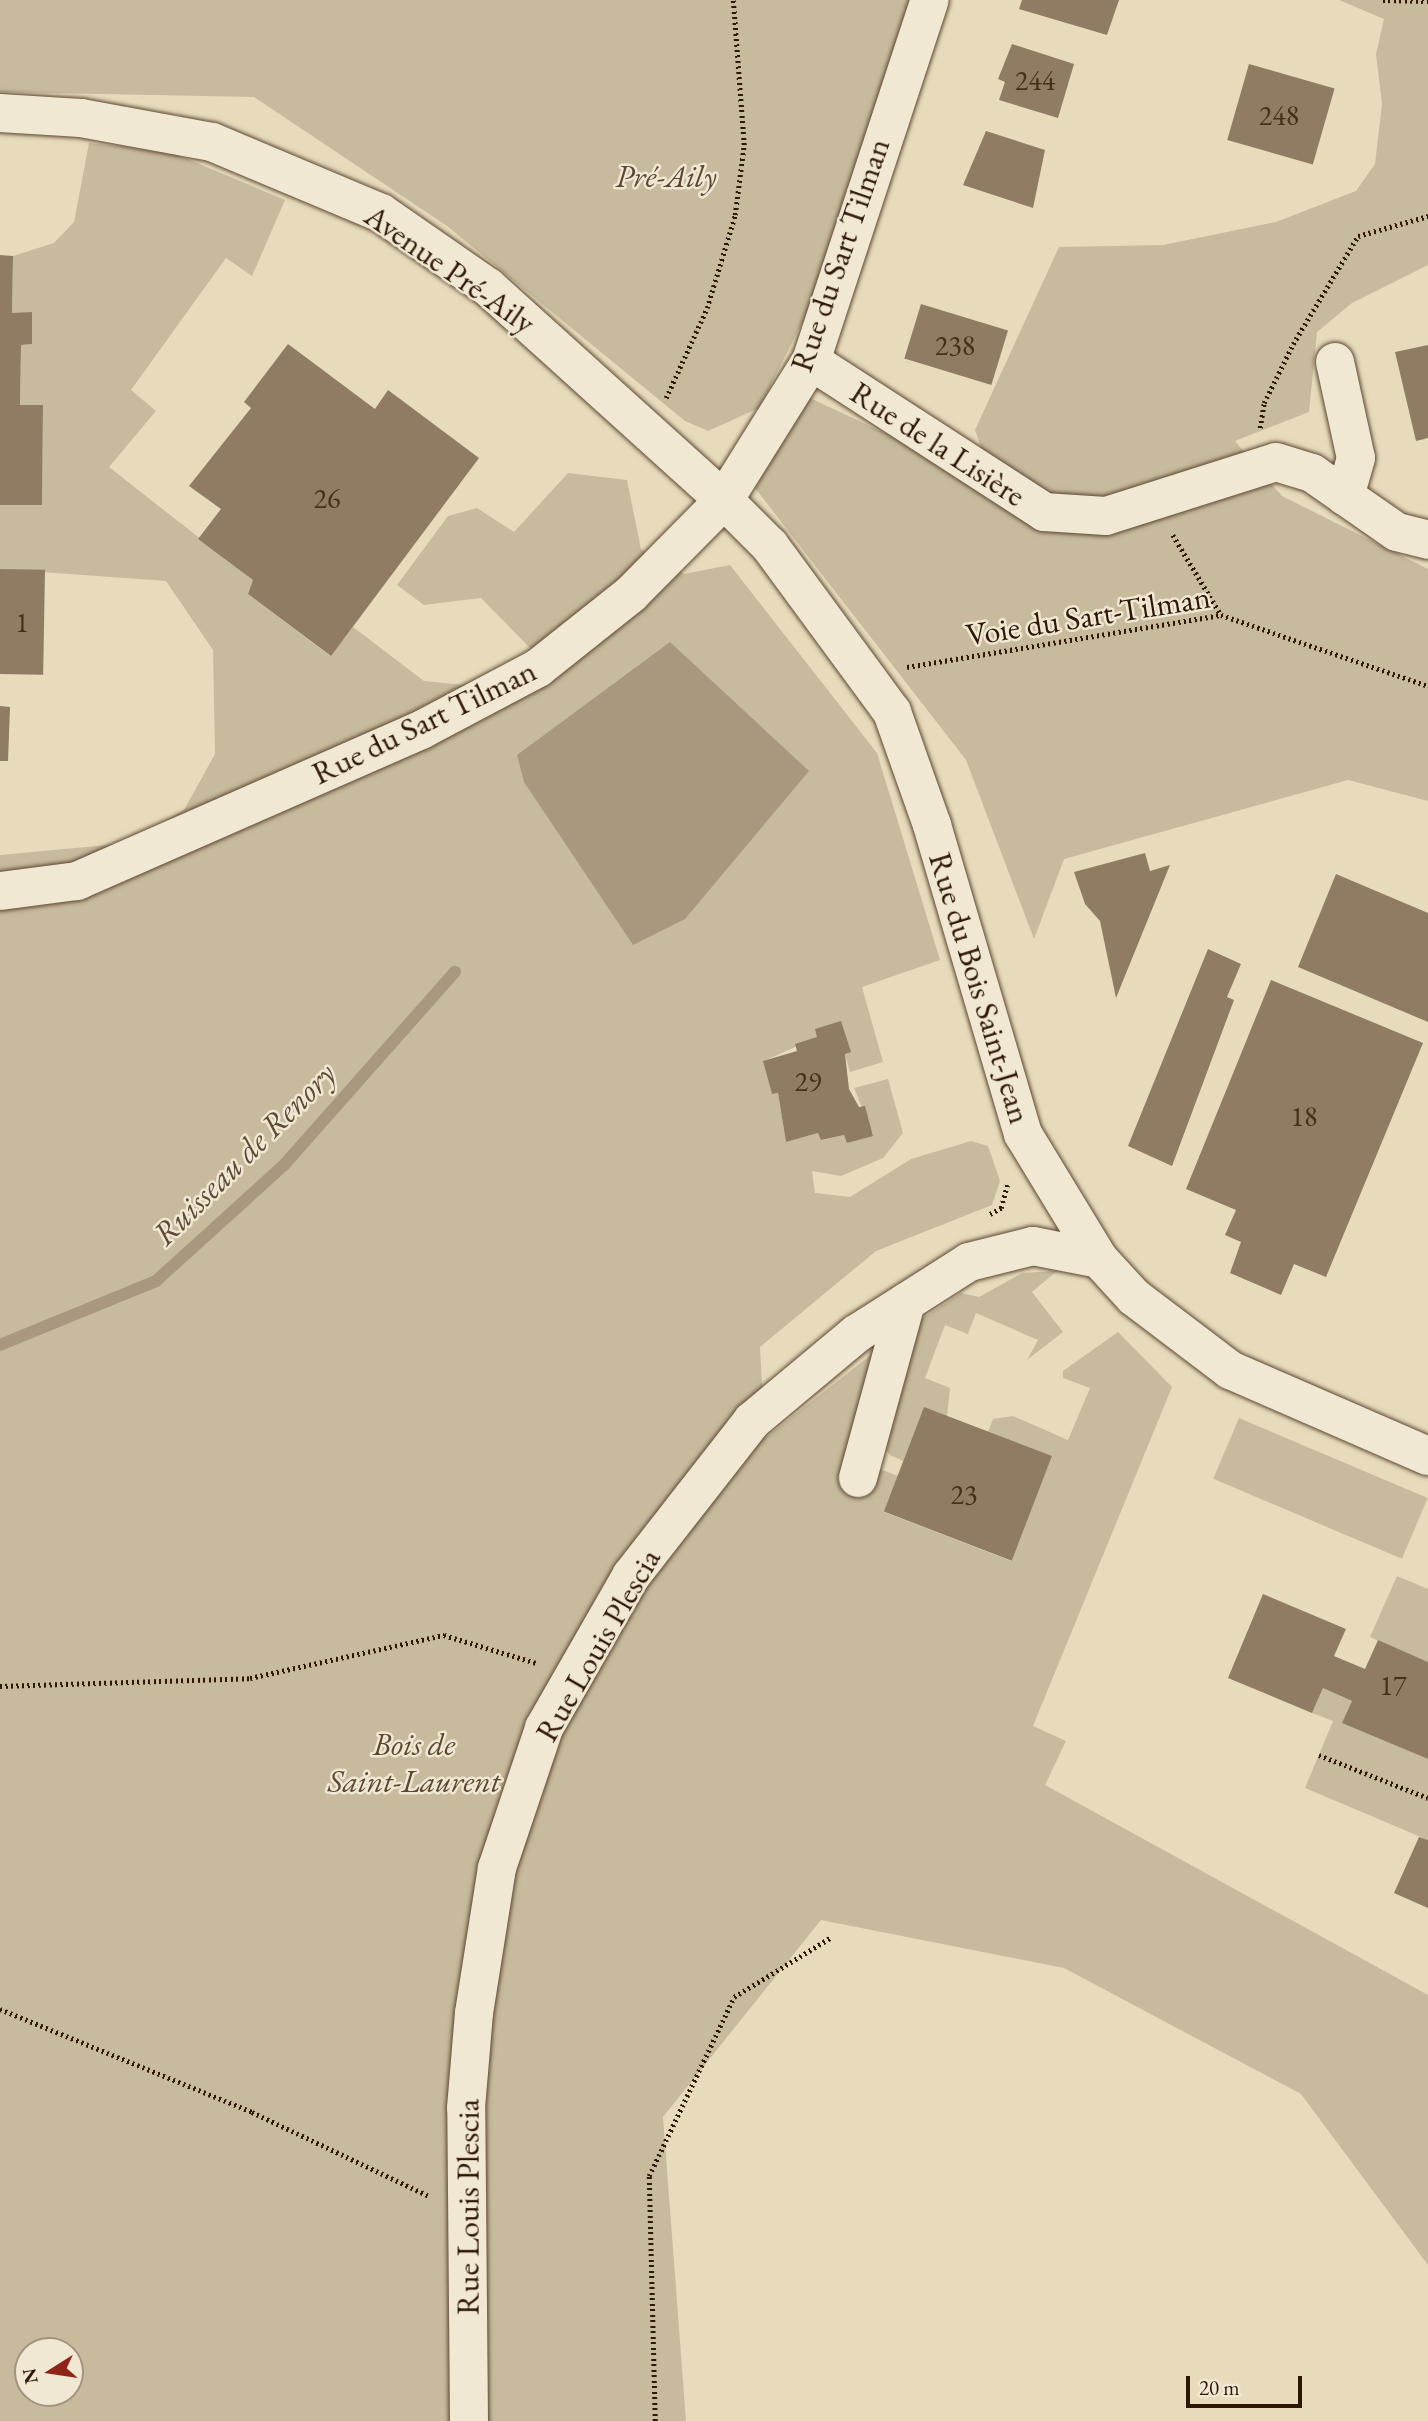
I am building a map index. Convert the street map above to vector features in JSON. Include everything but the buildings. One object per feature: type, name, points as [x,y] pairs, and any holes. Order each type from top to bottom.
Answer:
[{"type":"street","name":"Rue du Sart Tilman","points":[[0,891],[77,881],[422,730],[538,668],[631,594],[724,500],[811,361],[930,0]]},
{"type":"street","name":"Avenue Pré-Aily","points":[[0,113],[81,118],[212,142],[381,214],[488,287],[724,500]]},
{"type":"street","name":"Rue de la Lisière","points":[[811,361],[1044,512],[1106,516],[1158,502],[1254,468],[1292,464],[1397,532],[1428,540]]},
{"type":"street","points":[[1335,362],[1356,458],[1345,496]]},
{"type":"street","name":"Rue du Bois Saint-Jean","points":[[724,500],[771,546],[874,682],[908,746],[1023,1134],[1100,1259],[1134,1297],[1230,1370],[1428,1456]]},
{"type":"street","name":"Rue Louis Plescia","points":[[469,2421],[468,2214],[472,2026],[497,1868],[544,1728],[631,1576],[752,1421],[856,1334],[969,1262],[1033,1246],[1100,1259]]},
{"type":"street","points":[[872,1467],[906,1302]]},
{"type":"path","points":[[650,432],[707,308],[735,215],[744,145],[733,0]]},
{"type":"path","points":[[1383,0],[1428,1]]},
{"type":"path","points":[[1254,468],[1264,403],[1358,236],[1428,216]]},
{"type":"path","points":[[1158,502],[1191,574],[1221,615]]},
{"type":"path","name":"Voie du Sart-Tilman","points":[[874,682],[923,663],[1221,615],[1428,686]]},
{"type":"path","points":[[982,1219],[1001,1208],[1007,1182],[995,1143],[1023,1134]]},
{"type":"path","points":[[0,1686],[250,1678],[443,1635],[539,1664]]},
{"type":"path","points":[[1319,1755],[1428,1798]]},
{"type":"path","points":[[655,2421],[649,2176],[734,1997],[830,1938]]},
{"type":"path","points":[[0,2009],[252,2112],[468,2214]]},
{"type":"green space","name":"Pré-Aily","points":[[0,0],[912,0],[805,317],[759,408],[708,431],[685,421],[447,226],[254,97],[0,92]]},
{"type":"green space","points":[[1339,0],[1428,0],[1428,265],[1352,303],[1317,332],[1309,412],[1235,441],[1282,496],[1428,569],[1428,801],[1348,780],[1064,859],[1034,939],[966,760],[755,488],[810,398],[994,484],[975,430],[1059,247],[1163,245],[1276,222],[1356,191],[1375,164],[1382,104],[1376,54],[1384,19]]},
{"type":"green space","name":"Bois de Saint-Laurent","points":[[89,143],[168,151],[285,200],[252,276],[226,258],[131,390],[156,411],[109,467],[253,580],[248,594],[330,656],[353,627],[424,681],[474,686],[534,652],[481,598],[424,605],[397,585],[448,516],[477,508],[514,532],[568,473],[627,480],[641,549],[684,574],[730,565],[877,753],[940,960],[862,987],[883,1062],[850,1072],[845,1054],[817,1037],[764,1061],[772,1094],[778,1093],[786,1142],[818,1133],[822,1140],[844,1135],[847,1143],[873,1135],[854,1088],[888,1079],[903,1133],[883,1158],[841,1176],[812,1171],[815,1193],[850,1197],[911,1159],[971,1141],[988,1146],[1000,1181],[992,1205],[876,1251],[760,1347],[765,1438],[881,1347],[877,1468],[898,1476],[884,1512],[1011,1561],[1051,1457],[988,1432],[993,1419],[1013,1416],[1068,1440],[1090,1388],[1063,1378],[1063,1371],[1118,1332],[1172,1387],[1033,1726],[1066,1741],[1045,1785],[1428,1995],[1428,2265],[1301,2094],[1064,1968],[821,1920],[663,2117],[686,2421],[0,2421],[0,855],[129,843],[184,810],[215,754],[213,650],[166,581],[0,569],[0,505],[42,505],[43,406],[20,405],[21,345],[32,344],[32,313],[12,313],[13,256],[54,243],[74,222]]},
{"type":"green space","points":[[1057,1271],[1032,1292],[1063,1332],[1027,1360],[1038,1340],[976,1313],[968,1334],[945,1325],[925,1378],[950,1388],[947,1416],[924,1408],[903,1461],[890,1455],[879,1441],[917,1322],[961,1293],[979,1297],[1022,1273]]},
{"type":"green space","points":[[1239,1418],[1428,1498],[1402,1559],[1213,1479]]},
{"type":"green space","points":[[1397,1576],[1428,1589],[1428,1662],[1370,1637]]},
{"type":"green space","points":[[1323,1688],[1352,1701],[1343,1723],[1428,1759],[1428,1840],[1305,1788],[1333,1721],[1312,1713]]},
{"type":"shaded area","points":[[670,642],[809,771],[685,919],[633,945],[524,782],[517,755]]},
{"type":"waterway","name":"Ruisseau de Renory","points":[[0,1345],[156,1281],[284,1165],[455,972]]}]
